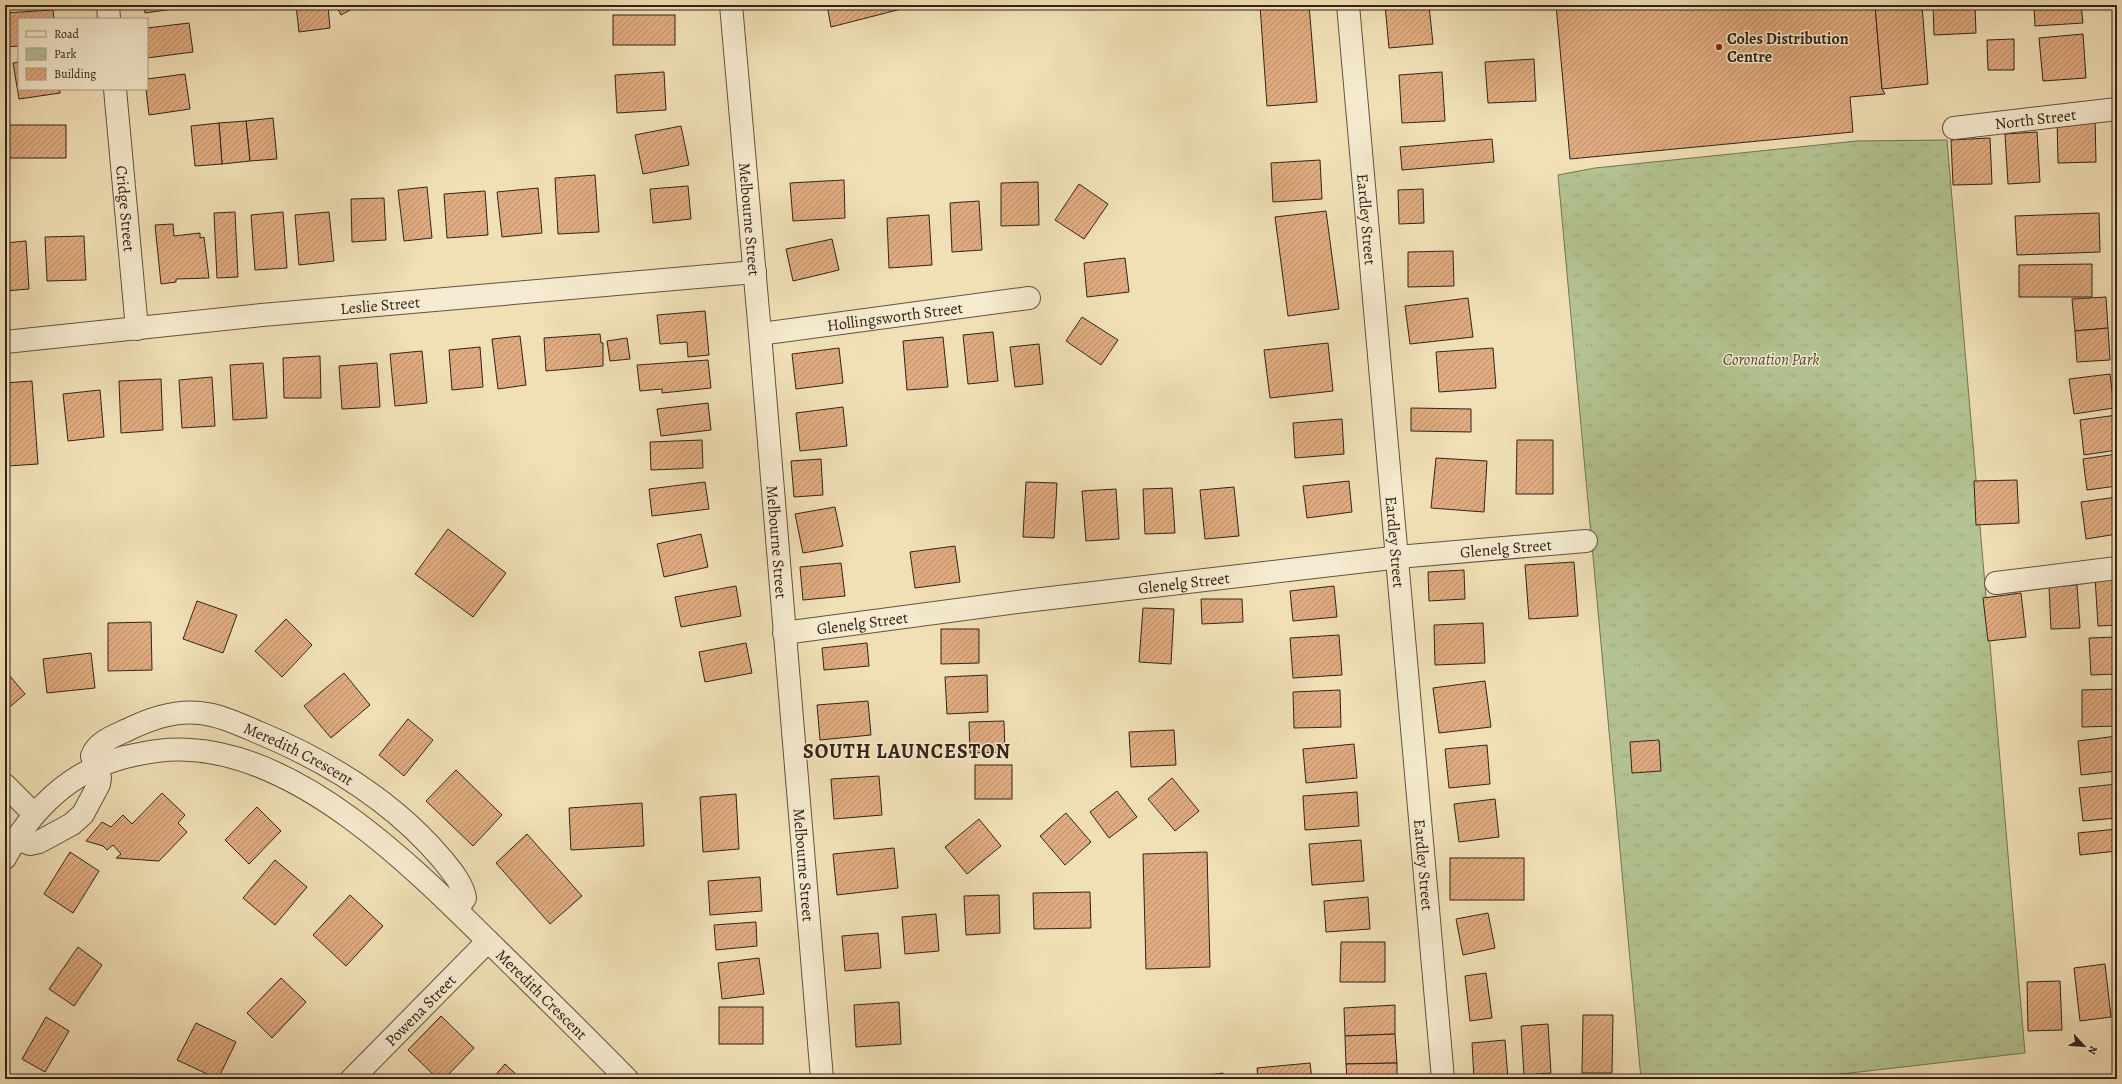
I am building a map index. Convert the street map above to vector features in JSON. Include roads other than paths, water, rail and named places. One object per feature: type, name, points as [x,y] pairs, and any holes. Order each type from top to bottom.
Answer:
[{"type":"street","points":[[108,5],[109,18]]},
{"type":"street","name":"Melbourne Street","points":[[731,5],[755,272],[822,1079]]},
{"type":"street","name":"Eardley Street","points":[[1348,5],[1443,1079]]},
{"type":"street","name":"Cridge Street","points":[[115,90],[137,329]]},
{"type":"street","name":"North Street","points":[[1954,128],[2117,109]]},
{"type":"street","name":"Leslie Street","points":[[5,342],[262,315],[755,272]]},
{"type":"street","name":"Hollingsworth Street","points":[[760,334],[1029,298]]},
{"type":"street","name":"Glenelg Street","points":[[784,633],[1024,601],[1398,557],[1586,541]]},
{"type":"street","points":[[1996,583],[2117,568]]},
{"type":"street","name":"Meredith Crescent","points":[[97,767],[92,756],[96,748],[104,742],[138,724],[160,717],[182,712],[201,713],[237,723],[326,764],[351,779],[389,808],[431,846],[451,870],[464,891],[465,898],[457,910]]},
{"type":"street","name":"Meredith Crescent","points":[[5,858],[16,839],[34,814],[53,795],[70,782],[97,767],[114,760],[168,749],[192,750],[218,754],[270,771],[298,785],[350,818],[457,910],[627,1079]]},
{"type":"street","points":[[16,839],[30,844],[39,842],[78,819],[99,784],[100,778],[97,767]]},
{"type":"street","points":[[5,785],[34,814]]},
{"type":"street","name":"Powena Street","points":[[352,1079],[488,941]]},
{"type":"place","name":"Coles Distribution Centre","points":[[1719,47]]},
{"type":"district","name":"SOUTH LAUNCESTON","points":[[907,751]]},
{"type":"park label","name":"Coronation Park","points":[[1771,359]]}]
